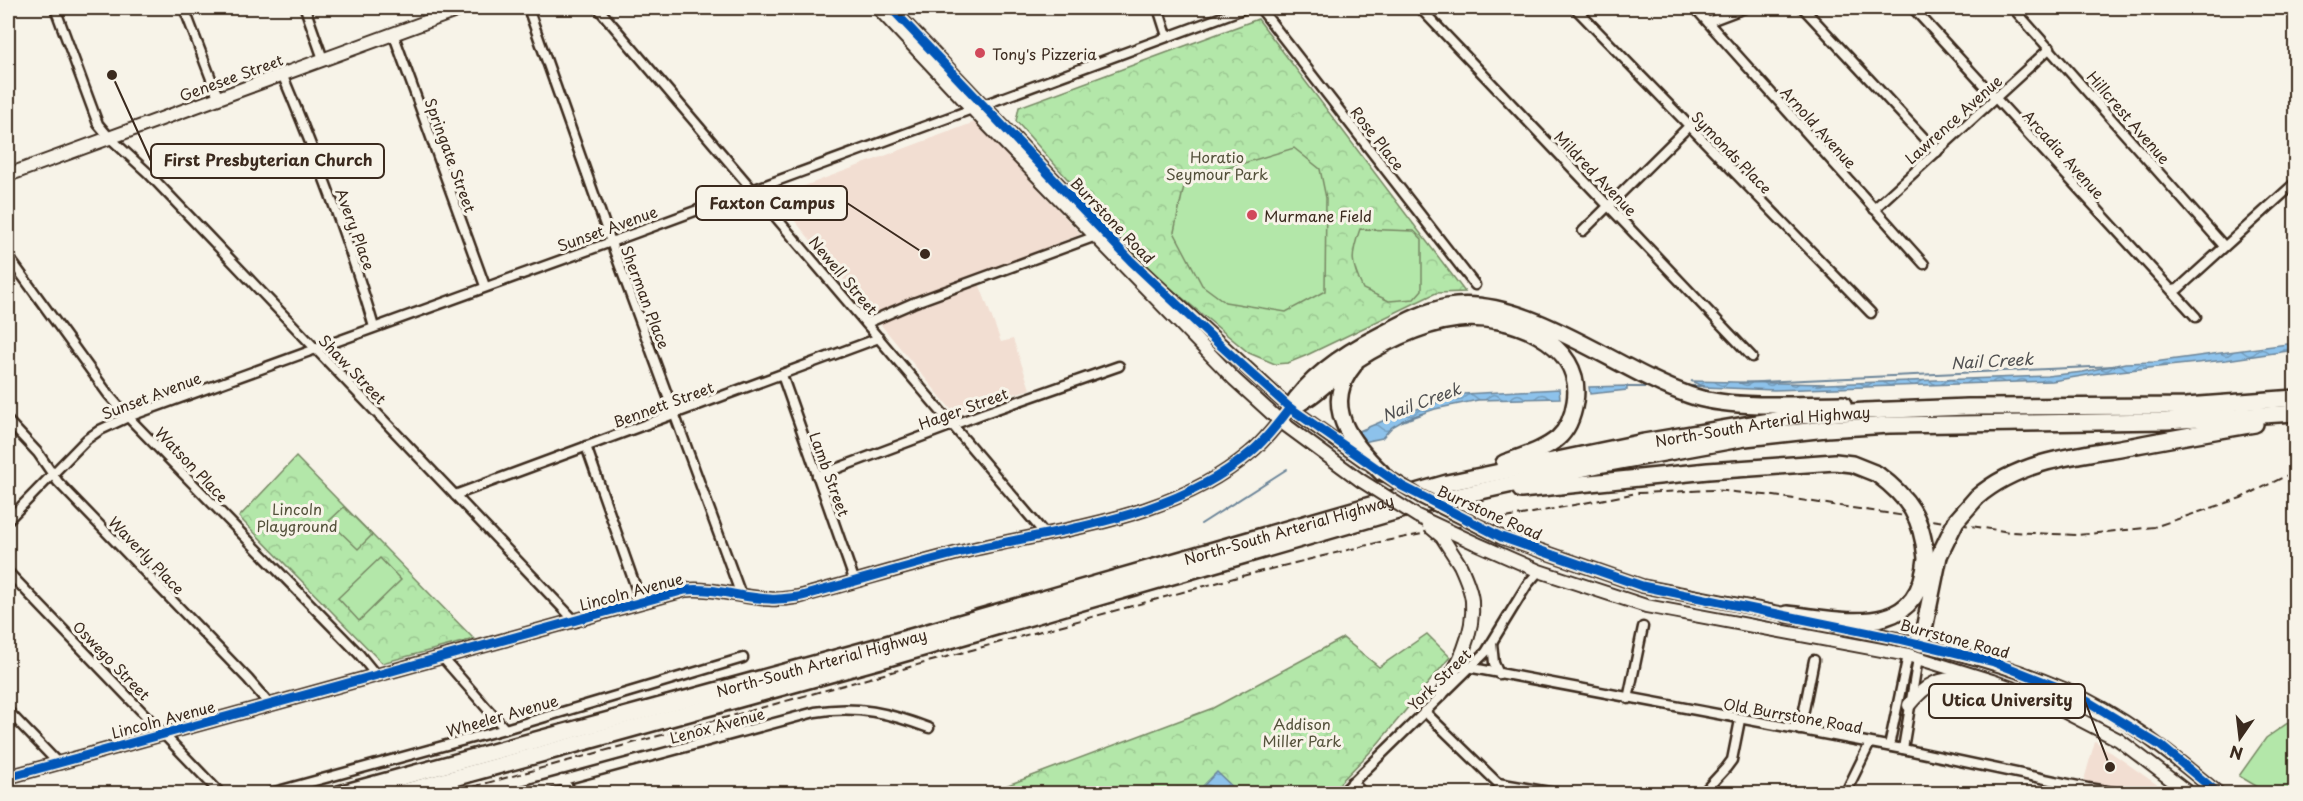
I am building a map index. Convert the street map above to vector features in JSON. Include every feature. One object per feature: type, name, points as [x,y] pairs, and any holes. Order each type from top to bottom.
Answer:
[{"type":"highway","points":[[1290,408],[1301,391],[1361,345],[1417,317],[1448,307],[1477,306],[1494,308],[1533,320],[1690,396],[1726,402],[1768,405],[1855,404],[1920,409]]},
{"type":"highway","points":[[1290,408],[1308,400],[1334,377],[1360,359],[1382,346],[1432,324],[1473,318],[1503,322],[1532,332],[1553,345],[1569,363],[1575,377],[1575,405],[1567,429],[1556,440],[1531,453],[1447,483]]},
{"type":"highway","points":[[1360,359],[1346,376],[1340,396],[1340,416],[1352,441],[1382,473]]},
{"type":"highway","name":"North-South Arterial Highway","points":[[339,794],[883,645],[1447,483],[1732,426],[1799,416],[1920,409],[2186,406],[2295,398]]},
{"type":"highway","points":[[1914,649],[1922,585],[1932,557],[1956,521],[1990,485],[2017,471],[2053,460],[2295,415]]},
{"type":"highway","name":"North-South Arterial Highway","points":[[396,794],[888,658],[1440,500],[1603,464],[1783,433],[1889,425],[2167,421],[2295,415]]},
{"type":"highway","points":[[1440,500],[1708,471],[1835,462],[1852,464],[1877,474],[1897,489],[1916,514],[1932,557],[1914,649]]},
{"type":"highway","points":[[1787,614],[1876,621],[1904,608],[1922,585]]},
{"type":"street","name":"Shaw Street","points":[[55,8],[93,113],[109,137],[148,173],[576,622]]},
{"type":"street","points":[[184,8],[218,97]]},
{"type":"street","points":[[305,8],[323,59]]},
{"type":"street","name":"Genesee Street","points":[[8,175],[464,8]]},
{"type":"street","name":"Sherman Place","points":[[528,8],[741,595]]},
{"type":"street","name":"Newell Street","points":[[598,8],[1045,534]]},
{"type":"street","name":"Burrstone Road","points":[[878,8],[977,106],[1100,234],[1191,336],[1280,421],[1360,480],[1417,516],[1539,571],[1646,606],[1994,662],[2065,690],[2161,746],[2219,794]]},
{"type":"street","name":"Burrstone Road","points":[[891,8],[977,106]]},
{"type":"street","points":[[1158,8],[1167,36]]},
{"type":"street","name":"Sunset Avenue","points":[[8,520],[87,439],[128,417],[1246,8]]},
{"type":"street","name":"Rose Place","points":[[1260,8],[1475,285]]},
{"type":"street","name":"Mildred Avenue","points":[[1420,8],[1752,357]]},
{"type":"street","name":"Symonds Place","points":[[1575,8],[1871,314]]},
{"type":"street","name":"Arnold Avenue","points":[[1695,8],[1924,264]]},
{"type":"street","points":[[1708,22],[1744,8]]},
{"type":"street","points":[[1803,8],[1936,152]]},
{"type":"street","name":"Arcadia Avenue","points":[[1914,8],[2196,317]]},
{"type":"street","name":"Hillcrest Avenue","points":[[2013,8],[2224,246]]},
{"type":"street","name":"Springate Street","points":[[393,33],[485,286]]},
{"type":"street","name":"Lawrence Avenue","points":[[1874,208],[2050,48]]},
{"type":"street","name":"Avery Place","points":[[282,74],[304,126],[352,256],[374,327]]},
{"type":"street","points":[[1583,231],[1689,126]]},
{"type":"street","points":[[2173,290],[2178,289],[2295,182]]},
{"type":"street","points":[[867,323],[914,303],[1100,234]]},
{"type":"street","name":"Burrstone Road","points":[[1100,234],[1290,408],[1382,473],[1421,497],[1502,537],[1642,586],[1787,614],[1914,649],[2034,696],[2119,740],[2190,794]]},
{"type":"street","name":"Watson Place","points":[[8,256],[11,268],[128,417],[359,654],[376,675]]},
{"type":"street","name":"Bennett Street","points":[[455,495],[879,338]]},
{"type":"street","name":"Hager Street","points":[[817,476],[1119,366]]},
{"type":"street","name":"Lamb Street","points":[[782,375],[855,582]]},
{"type":"street","name":"Lincoln Avenue","points":[[8,777],[576,622],[685,590],[699,589],[771,599],[798,597],[968,550],[1107,521],[1174,498],[1227,470],[1252,452],[1290,408]]},
{"type":"street","name":"Waverly Place","points":[[8,421],[38,453],[58,482],[248,679],[270,705]]},
{"type":"street","points":[[586,446],[641,602]]},
{"type":"street","points":[[1417,516],[1442,537],[1460,565],[1472,600],[1471,627],[1463,667],[1441,693]]},
{"type":"street","name":"York Street","points":[[1463,667],[1492,643],[1527,585],[1539,571]]},
{"type":"street","name":"Oswego Street","points":[[8,572],[165,733],[221,794]]},
{"type":"street","points":[[1628,699],[1643,627]]},
{"type":"street","points":[[1492,643],[1494,663],[1499,674]]},
{"type":"street","points":[[1903,748],[1914,649]]},
{"type":"street","points":[[1889,746],[1914,649]]},
{"type":"street","points":[[442,657],[505,729]]},
{"type":"street","name":"Wheeler Avenue","points":[[267,794],[505,729],[743,658]]},
{"type":"street","points":[[1800,730],[1814,660]]},
{"type":"street","name":"Old Burrstone Road","points":[[1463,667],[1740,720],[1903,748],[2120,793]]},
{"type":"street","points":[[1909,705],[1923,690],[1936,681],[1951,678],[1992,681]]},
{"type":"street","name":"York Street","points":[[1341,794],[1441,693]]},
{"type":"street","name":"Lenox Avenue","points":[[512,794],[837,708],[861,709],[896,716],[929,728]]},
{"type":"street","points":[[8,711],[58,763]]},
{"type":"street","points":[[1424,711],[1509,794]]},
{"type":"street","points":[[1702,794],[1732,759],[1740,720]]},
{"type":"street","points":[[1845,794],[1870,743]]},
{"type":"street","points":[[562,780],[574,794]]},
{"type":"street","points":[[1352,782],[1364,794]]},
{"type":"street","points":[[1498,783],[1561,794]]},
{"type":"shaded area","points":[[975,122],[1081,234],[976,275],[1001,342],[1013,339],[1030,389],[954,413],[775,197]]},
{"type":"shaded area","points":[[2095,741],[2169,793],[2080,794]]},
{"type":"green space","name":"Horatio Seymour Park","points":[[1258,19],[1465,292],[1436,293],[1305,356],[1288,363],[1275,364],[1249,353],[1163,282],[1120,238],[1016,121],[1019,107]]},
{"type":"green space","name":"Murmane Field","points":[[1294,148],[1320,169],[1326,198],[1325,291],[1286,312],[1225,302],[1202,285],[1174,232],[1184,186],[1211,173]]},
{"type":"green space","points":[[1360,229],[1414,231],[1422,239],[1422,290],[1414,299],[1389,301],[1363,289],[1353,260]]},
{"type":"green space","name":"Lincoln Playground","points":[[296,457],[474,639],[382,663],[239,517]]},
{"type":"green space","points":[[344,507],[372,535],[358,549],[329,521]]},
{"type":"green space","points":[[380,558],[401,580],[359,621],[338,598]]},
{"type":"green space","name":"Addison Miller Park","points":[[1427,634],[1450,657],[1375,747],[1330,793],[984,794],[1213,708],[1343,638],[1379,667]]},
{"type":"green space","points":[[2295,718],[2295,793],[2268,793],[2239,776],[2266,738]]},
{"type":"water","points":[[2295,343],[2295,350],[2226,360],[2100,373],[2052,381],[1774,390],[1704,387],[1691,381],[1826,384],[2047,376],[2083,372],[2125,363],[2154,362]]},
{"type":"water","points":[[1627,386],[1627,390],[1590,394],[1589,387]]},
{"type":"water","points":[[1559,389],[1560,398],[1478,400],[1435,409],[1406,419],[1392,427],[1382,438],[1359,443],[1352,434],[1392,417],[1463,394]]},
{"type":"water","points":[[1217,772],[1238,792],[1196,793]]},
{"type":"waterway","name":"Nail Creek","points":[[1739,383],[2114,366]]},
{"type":"waterway","name":"Nail Creek","points":[[1689,386],[1704,386]]},
{"type":"waterway","name":"Nail Creek","points":[[1627,387],[1648,387]]},
{"type":"waterway","name":"Nail Creek","points":[[1402,421],[1422,414]]},
{"type":"waterway","name":"Nail Creek","points":[[1201,524],[1287,469]]},
{"type":"railway","points":[[447,794],[1234,578],[1380,542],[1637,493],[1714,490],[1774,496],[2010,532],[2078,535],[2154,527],[2241,498],[2296,471]]},
{"type":"cycle path","points":[[891,8],[1131,261],[1220,345],[1290,408],[1402,486],[1501,537],[1642,586],[1899,639],[1994,662],[2087,701],[2161,746],[2219,794]]},
{"type":"cycle path","points":[[8,777],[685,590],[706,590],[773,599],[798,597],[970,550],[1117,518],[1153,507],[1220,475],[1251,452],[1290,408]]},
{"type":"place","name":"Tony's Pizzeria","points":[[980,53]]},
{"type":"place","name":"First Presbyterian Church","points":[[112,75]]},
{"type":"place","name":"Murmane Field","points":[[1252,215]]},
{"type":"place","name":"Faxton Campus","points":[[925,254]]},
{"type":"place","name":"Utica University","points":[[2110,767]]}]
